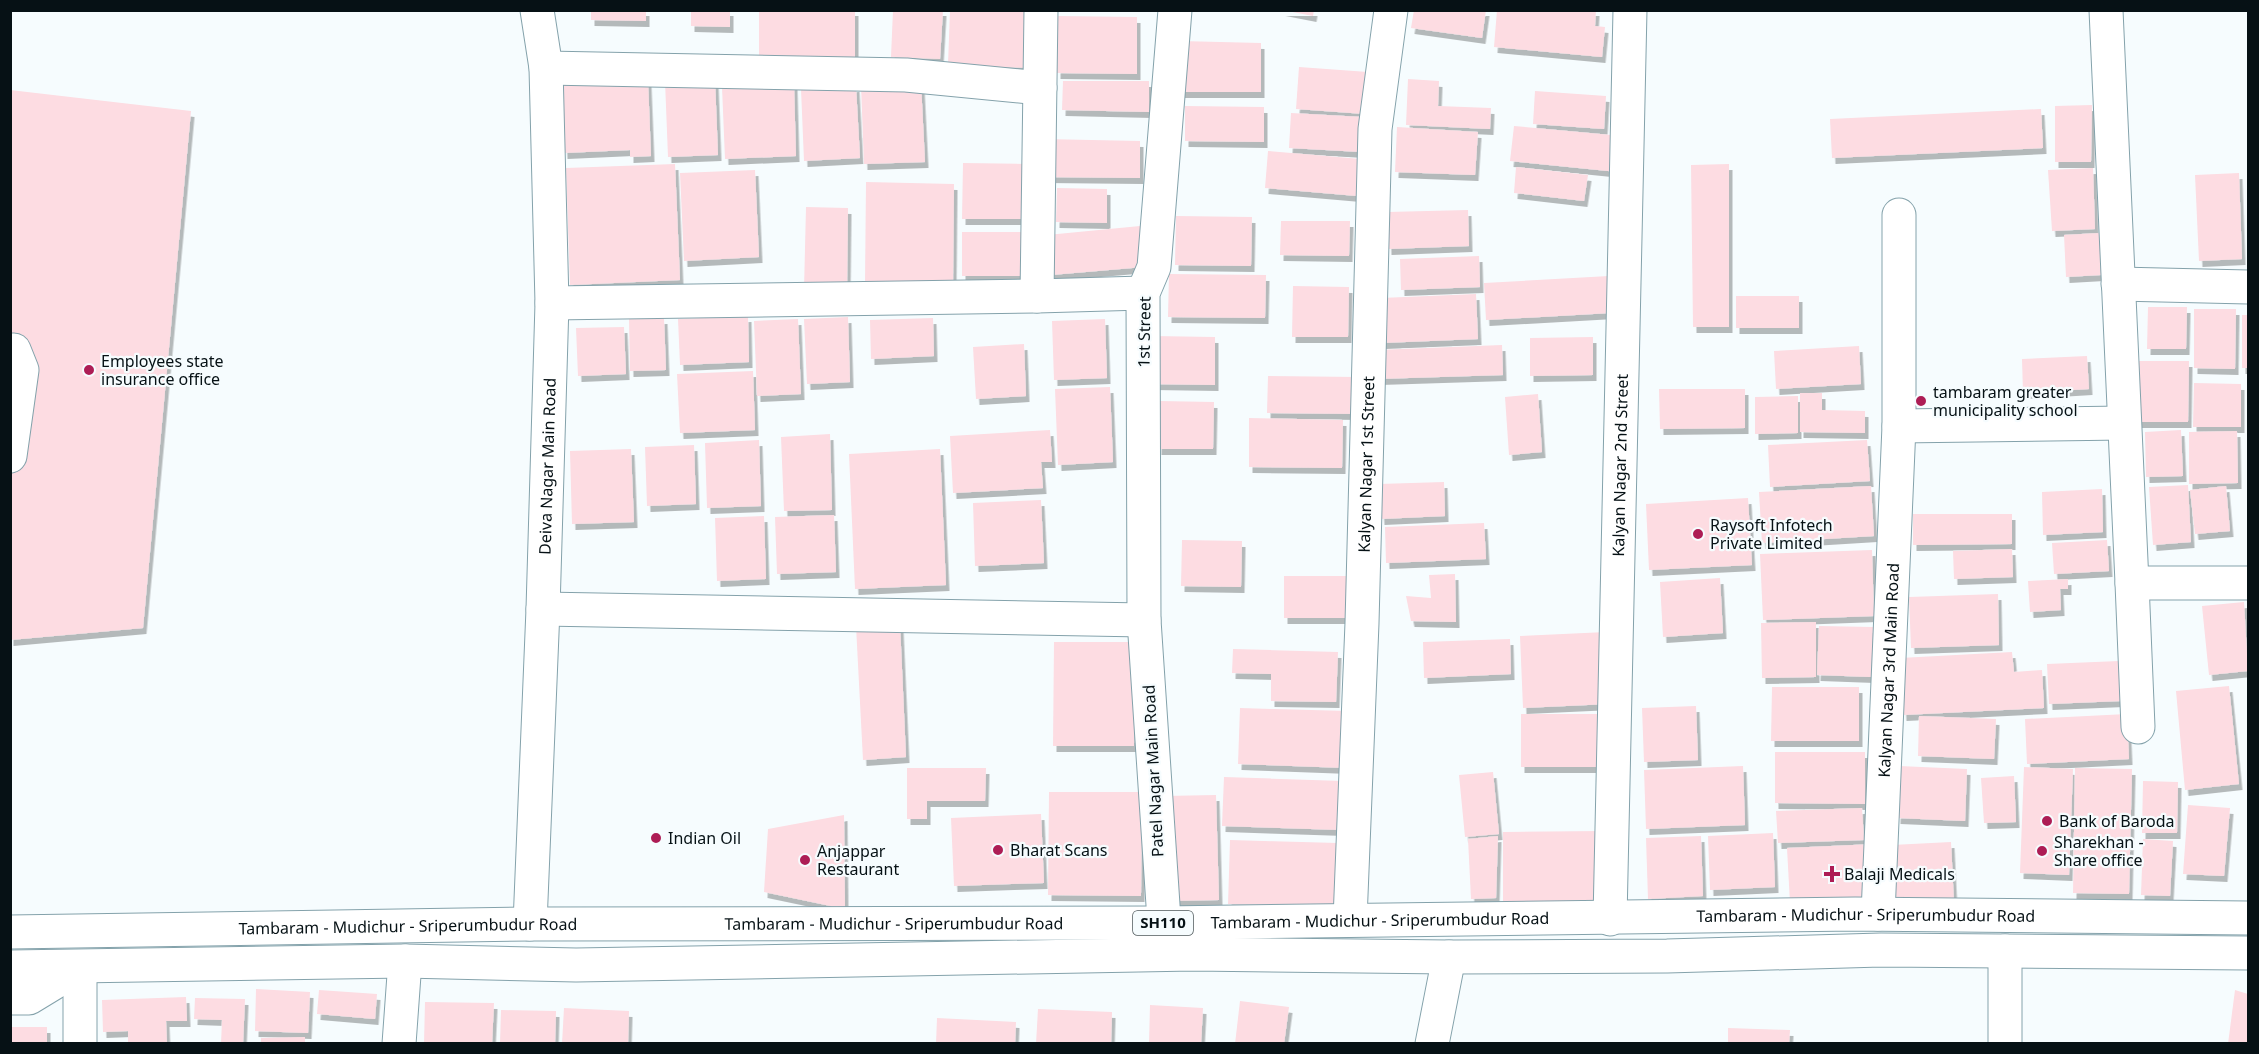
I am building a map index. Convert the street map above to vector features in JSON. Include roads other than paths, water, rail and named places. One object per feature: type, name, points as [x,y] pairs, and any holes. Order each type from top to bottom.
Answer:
[{"type":"street","name":"Deiva Nagar Main Road","points":[[530,924],[543,609],[552,303],[546,68],[537,10]]},
{"type":"street","points":[[1037,296],[1041,10]]},
{"type":"street","name":"1st Street","points":[[1144,620],[1143,293],[1154,267],[1175,10]]},
{"type":"street","name":"Kalyan Nagar 1st Street","points":[[1350,920],[1362,623],[1375,129],[1391,10]]},
{"type":"street","name":"Kalyan Nagar 2nd Street","points":[[1610,919],[1630,10]]},
{"type":"street","points":[[2106,10],[2138,727]]},
{"type":"street","points":[[546,68],[906,75],[1040,87]]},
{"type":"street","name":"Kalyan Nagar 3rd Main Road","points":[[1878,914],[1899,426],[1899,215]]},
{"type":"street","points":[[2118,284],[2248,287]]},
{"type":"street","points":[[552,303],[1143,293]]},
{"type":"street","points":[[10,350],[14,350],[22,370],[10,456]]},
{"type":"street","points":[[1899,426],[2124,423]]},
{"type":"street","points":[[2132,583],[2248,583]]},
{"type":"street","points":[[543,609],[1144,620]]},
{"type":"street","name":"Patel Nagar Main Road","points":[[1144,620],[1165,939]]},
{"type":"street","name":"Tambaram - Mudichur - Sriperumbudur Road","points":[[80,967],[405,961],[576,965],[1165,939],[1350,920],[1610,919],[1878,914],[2248,918]]},
{"type":"street","name":"Tambaram - Mudichur - Sriperumbudur Road","points":[[18,932],[530,924],[1165,939],[1449,957],[1667,956],[1881,950],[2248,952]]},
{"type":"street","points":[[2005,951],[2005,1044]]},
{"type":"street","points":[[1432,1044],[1449,957]]},
{"type":"street","points":[[399,1044],[405,961]]},
{"type":"street","name":"SH110","points":[[23,967],[80,967]]},
{"type":"street","points":[[10,998],[29,998],[80,967]]},
{"type":"street","points":[[80,967],[80,1044]]},
{"type":"place","name":"Employees state insurance office","points":[[89,370]]},
{"type":"place","name":"tambaram greater municipality school","points":[[1921,401]]},
{"type":"place","name":"Raysoft Infotech Private Limited","points":[[1698,534]]},
{"type":"place","name":"Bank of Baroda","points":[[2047,821]]},
{"type":"place","name":"Indian Oil","points":[[656,838]]},
{"type":"place","name":"Bharat Scans","points":[[998,850]]},
{"type":"place","name":"Sharekhan - Share office","points":[[2042,851]]},
{"type":"place","name":"Anjappar Restaurant","points":[[805,860]]},
{"type":"place","name":"Balaji Medicals","points":[[1832,874]]}]
